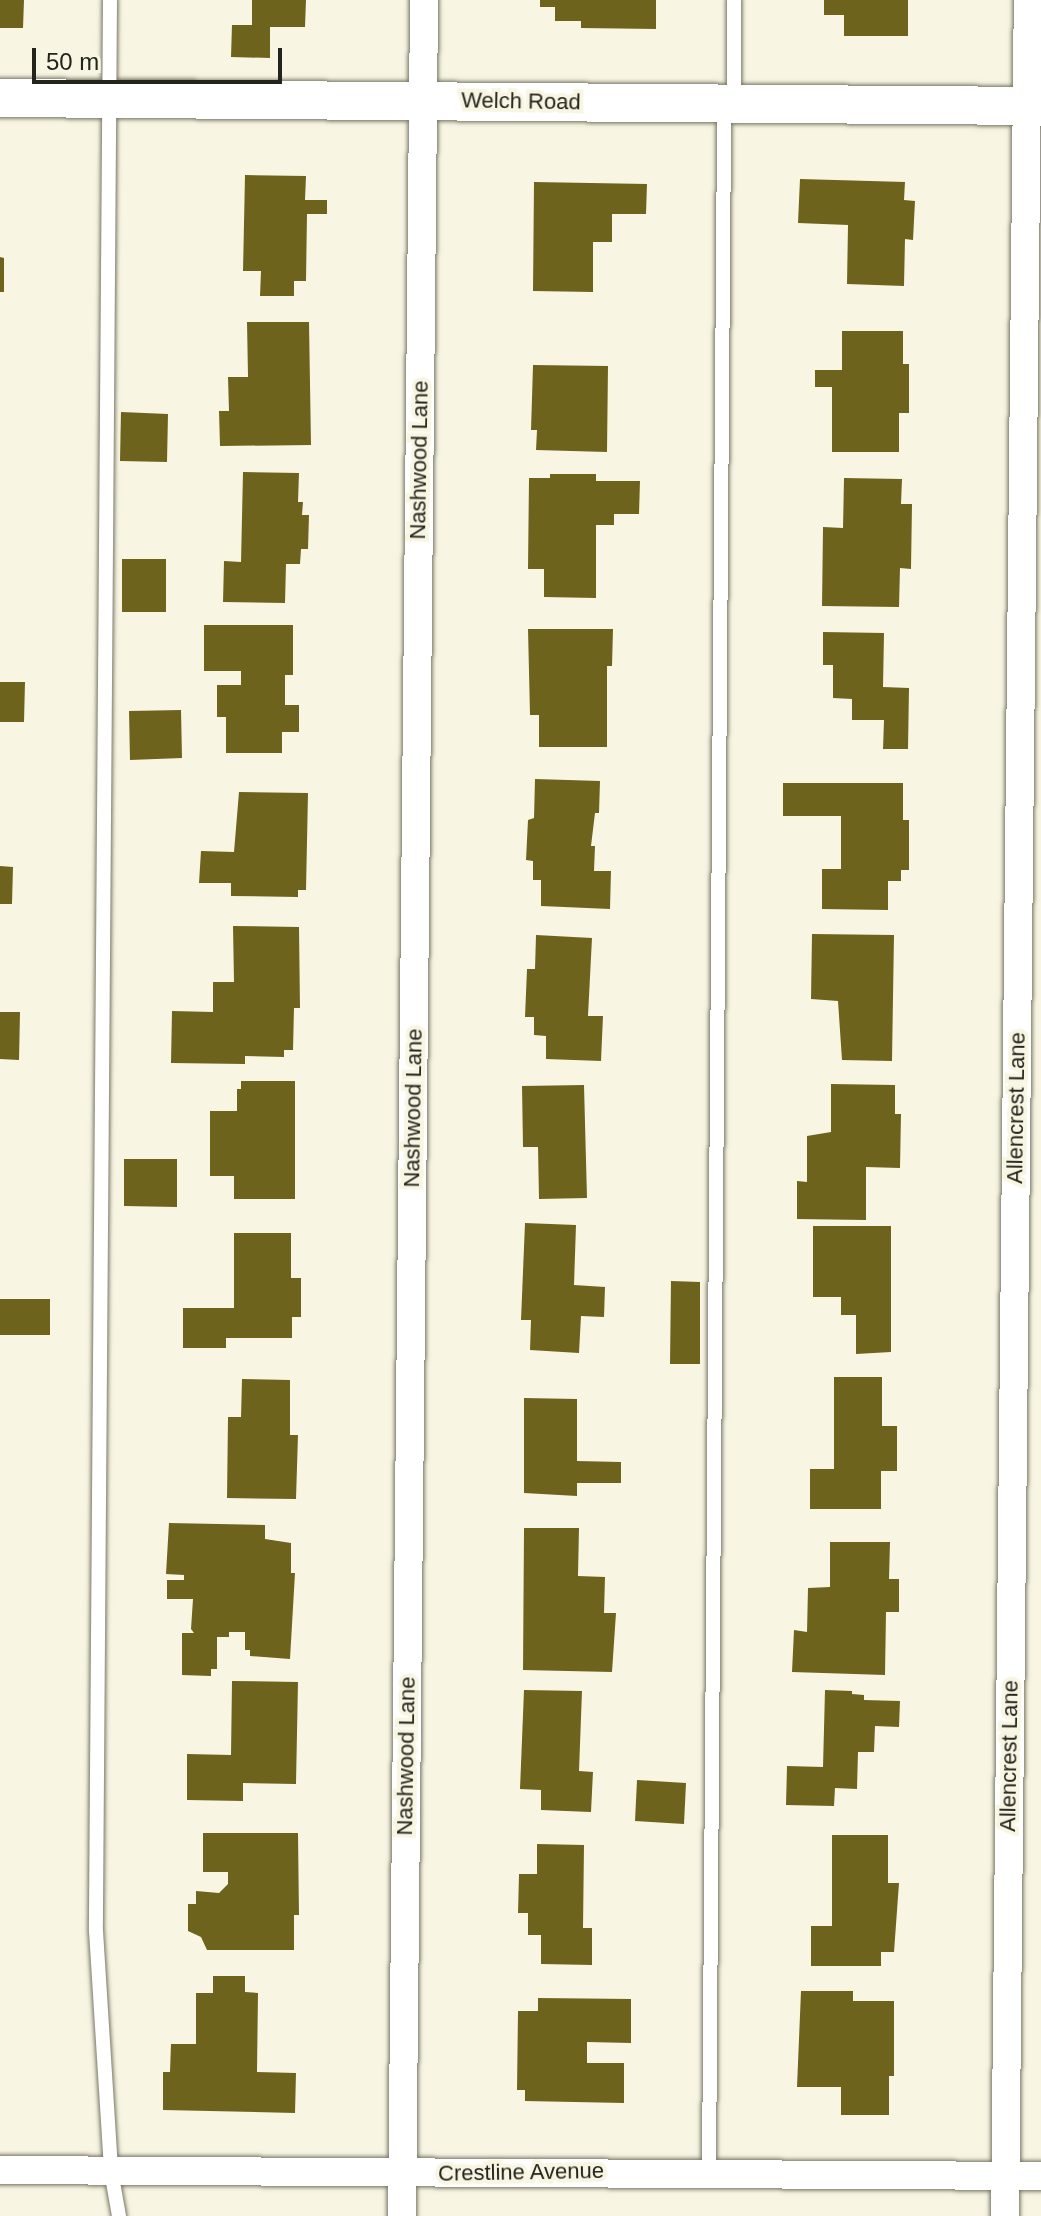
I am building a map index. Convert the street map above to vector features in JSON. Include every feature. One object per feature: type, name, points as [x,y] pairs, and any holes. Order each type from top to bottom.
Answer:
[{"type":"street","name":"Nashwood Lane","points":[[402,2216],[424,0]]},
{"type":"street","name":"Allencrest Lane","points":[[1005,2216],[1033,106],[1028,0]]},
{"type":"street","name":"Welch Road","points":[[0,98],[1033,106]]},
{"type":"street","name":"Crestline Avenue","points":[[0,2170],[1041,2176]]},
{"type":"lane","points":[[110,0],[96,1931],[111,2171],[119,2216]]},
{"type":"lane","points":[[709,2172],[729,103],[734,0]]},
{"type":"building","points":[[0,0],[24,0],[23,28],[0,28]]},
{"type":"building","points":[[252,0],[306,0],[305,27],[270,27],[270,58],[231,57],[232,25],[252,25]]},
{"type":"building","points":[[540,0],[656,0],[656,29],[581,28],[581,21],[555,21],[555,7],[540,7]]},
{"type":"building","points":[[824,0],[908,0],[908,36],[844,36],[844,15],[824,15]]},
{"type":"building","points":[[245,175],[306,176],[305,200],[327,200],[327,214],[307,214],[306,281],[294,281],[294,296],[260,296],[261,271],[243,271]]},
{"type":"building","points":[[800,179],[905,182],[904,200],[915,201],[913,240],[905,239],[904,286],[847,284],[848,225],[798,223]]},
{"type":"building","points":[[534,182],[647,184],[646,214],[612,214],[612,242],[593,242],[593,292],[533,291]]},
{"type":"building","points":[[0,257],[4,258],[4,292],[0,292]]},
{"type":"building","points":[[247,322],[309,322],[311,445],[220,446],[219,411],[229,411],[228,377],[248,377]]},
{"type":"building","points":[[842,331],[903,331],[903,364],[909,364],[909,413],[899,413],[899,452],[832,452],[832,387],[815,387],[815,370],[842,370]]},
{"type":"building","points":[[533,365],[608,366],[607,452],[536,450],[537,430],[531,430]]},
{"type":"building","points":[[121,412],[168,414],[167,462],[120,461]]},
{"type":"building","points":[[243,472],[299,473],[298,502],[303,502],[302,515],[309,515],[308,549],[301,549],[300,564],[286,564],[285,603],[223,602],[224,561],[241,562]]},
{"type":"building","points":[[550,474],[596,474],[596,481],[640,481],[639,514],[614,514],[614,525],[596,525],[596,598],[544,597],[544,569],[528,569],[529,478],[550,478]]},
{"type":"building","points":[[844,478],[902,479],[901,504],[912,504],[911,569],[900,568],[899,607],[822,606],[823,527],[843,528]]},
{"type":"building","points":[[122,559],[166,559],[166,612],[122,612]]},
{"type":"building","points":[[204,625],[293,625],[293,675],[285,675],[285,705],[299,705],[299,732],[282,732],[282,753],[226,753],[226,717],[217,717],[217,685],[241,685],[241,671],[204,671]]},
{"type":"building","points":[[528,629],[613,629],[612,666],[607,666],[607,747],[539,747],[539,715],[530,715]]},
{"type":"building","points":[[823,632],[884,633],[883,687],[909,688],[908,749],[883,749],[884,720],[852,720],[852,699],[833,698],[833,665],[823,665]]},
{"type":"building","points":[[0,682],[25,682],[24,722],[0,722]]},
{"type":"building","points":[[181,710],[182,758],[130,760],[129,711]]},
{"type":"building","points":[[535,779],[600,781],[599,813],[595,813],[591,846],[595,846],[594,871],[611,871],[610,909],[541,906],[541,880],[533,880],[533,861],[526,860],[528,820],[534,818]]},
{"type":"building","points":[[783,783],[903,783],[903,820],[909,820],[909,870],[901,870],[901,881],[888,881],[888,910],[822,909],[822,869],[841,869],[841,816],[783,816]]},
{"type":"building","points":[[239,792],[308,793],[306,890],[298,890],[298,897],[231,896],[231,883],[199,883],[201,851],[234,852]]},
{"type":"building","points":[[0,866],[13,867],[12,904],[0,904]]},
{"type":"building","points":[[233,926],[299,927],[300,1008],[294,1008],[293,1050],[284,1050],[284,1057],[245,1056],[245,1064],[171,1063],[172,1011],[213,1012],[213,982],[234,982]]},
{"type":"building","points":[[812,934],[894,935],[892,1061],[842,1060],[838,1001],[811,999]]},
{"type":"building","points":[[536,935],[592,938],[588,1016],[603,1016],[601,1061],[546,1059],[546,1036],[534,1035],[534,1017],[525,1017],[527,969],[535,969]]},
{"type":"building","points":[[0,1012],[20,1012],[19,1060],[0,1059]]},
{"type":"building","points":[[241,1081],[295,1081],[295,1199],[234,1199],[234,1176],[210,1176],[210,1111],[237,1111],[237,1089],[241,1089]]},
{"type":"building","points":[[831,1084],[895,1085],[895,1114],[901,1114],[900,1168],[866,1167],[866,1220],[797,1219],[797,1181],[807,1182],[807,1136],[831,1132]]},
{"type":"building","points":[[584,1085],[587,1198],[539,1199],[538,1147],[523,1147],[522,1086]]},
{"type":"building","points":[[124,1159],[177,1159],[177,1207],[124,1206]]},
{"type":"building","points":[[525,1223],[576,1225],[574,1285],[605,1287],[604,1317],[581,1316],[579,1353],[530,1350],[531,1320],[521,1320]]},
{"type":"building","points":[[813,1226],[891,1226],[891,1352],[856,1354],[856,1315],[841,1315],[841,1297],[813,1297]]},
{"type":"building","points":[[234,1233],[291,1233],[291,1278],[301,1278],[301,1317],[292,1317],[292,1338],[226,1338],[226,1348],[183,1348],[183,1308],[234,1308]]},
{"type":"building","points":[[671,1281],[700,1282],[700,1364],[670,1364]]},
{"type":"building","points":[[0,1299],[50,1299],[50,1335],[0,1335]]},
{"type":"building","points":[[834,1377],[882,1377],[882,1426],[897,1426],[897,1471],[881,1471],[881,1509],[810,1509],[810,1469],[834,1469]]},
{"type":"building","points":[[242,1379],[290,1380],[290,1435],[298,1435],[296,1499],[227,1498],[228,1417],[241,1417]]},
{"type":"building","points":[[524,1398],[577,1399],[577,1461],[621,1462],[621,1483],[577,1483],[577,1496],[524,1493]]},
{"type":"building","points":[[169,1523],[265,1525],[265,1539],[291,1543],[291,1573],[295,1573],[290,1659],[250,1656],[250,1650],[245,1650],[245,1632],[229,1632],[229,1637],[217,1637],[217,1669],[211,1669],[211,1676],[182,1675],[182,1633],[194,1633],[191,1629],[193,1599],[167,1599],[167,1580],[184,1580],[184,1575],[166,1574]]},
{"type":"building","points":[[524,1528],[579,1528],[578,1576],[605,1577],[604,1613],[616,1613],[612,1672],[523,1670]]},
{"type":"building","points":[[830,1542],[890,1542],[889,1579],[899,1579],[899,1612],[886,1612],[885,1675],[792,1672],[794,1630],[807,1632],[808,1588],[830,1587]]},
{"type":"building","points":[[232,1681],[298,1682],[296,1784],[243,1783],[243,1801],[187,1800],[187,1754],[231,1755]]},
{"type":"building","points":[[524,1690],[582,1691],[579,1771],[593,1772],[591,1812],[541,1810],[541,1790],[520,1789]]},
{"type":"building","points":[[825,1690],[852,1691],[852,1694],[864,1695],[864,1700],[900,1701],[899,1727],[875,1726],[874,1752],[858,1752],[857,1789],[835,1788],[834,1806],[786,1805],[787,1766],[823,1767]]},
{"type":"building","points":[[637,1780],[686,1783],[684,1824],[635,1821]]},
{"type":"building","points":[[203,1833],[298,1833],[299,1915],[294,1915],[294,1950],[207,1950],[201,1937],[188,1931],[188,1904],[196,1904],[196,1891],[219,1893],[228,1884],[228,1872],[203,1872]]},
{"type":"building","points":[[832,1835],[888,1835],[888,1883],[899,1883],[894,1952],[881,1952],[881,1966],[811,1966],[811,1926],[832,1926]]},
{"type":"building","points":[[537,1844],[584,1845],[583,1928],[592,1928],[592,1965],[541,1964],[541,1935],[528,1935],[528,1913],[518,1913],[519,1874],[537,1874]]},
{"type":"building","points":[[213,1976],[245,1976],[245,1992],[258,1993],[257,2072],[296,2073],[295,2113],[163,2110],[163,2072],[170,2072],[171,2044],[196,2044],[196,1993],[213,1993]]},
{"type":"building","points":[[801,1991],[853,1991],[853,2001],[894,2001],[894,2076],[889,2076],[889,2115],[841,2115],[841,2087],[797,2087]]},
{"type":"building","points":[[538,1998],[631,1999],[631,2043],[587,2042],[587,2063],[624,2063],[624,2103],[525,2101],[525,2090],[517,2090],[518,2011],[538,2011]]}]
